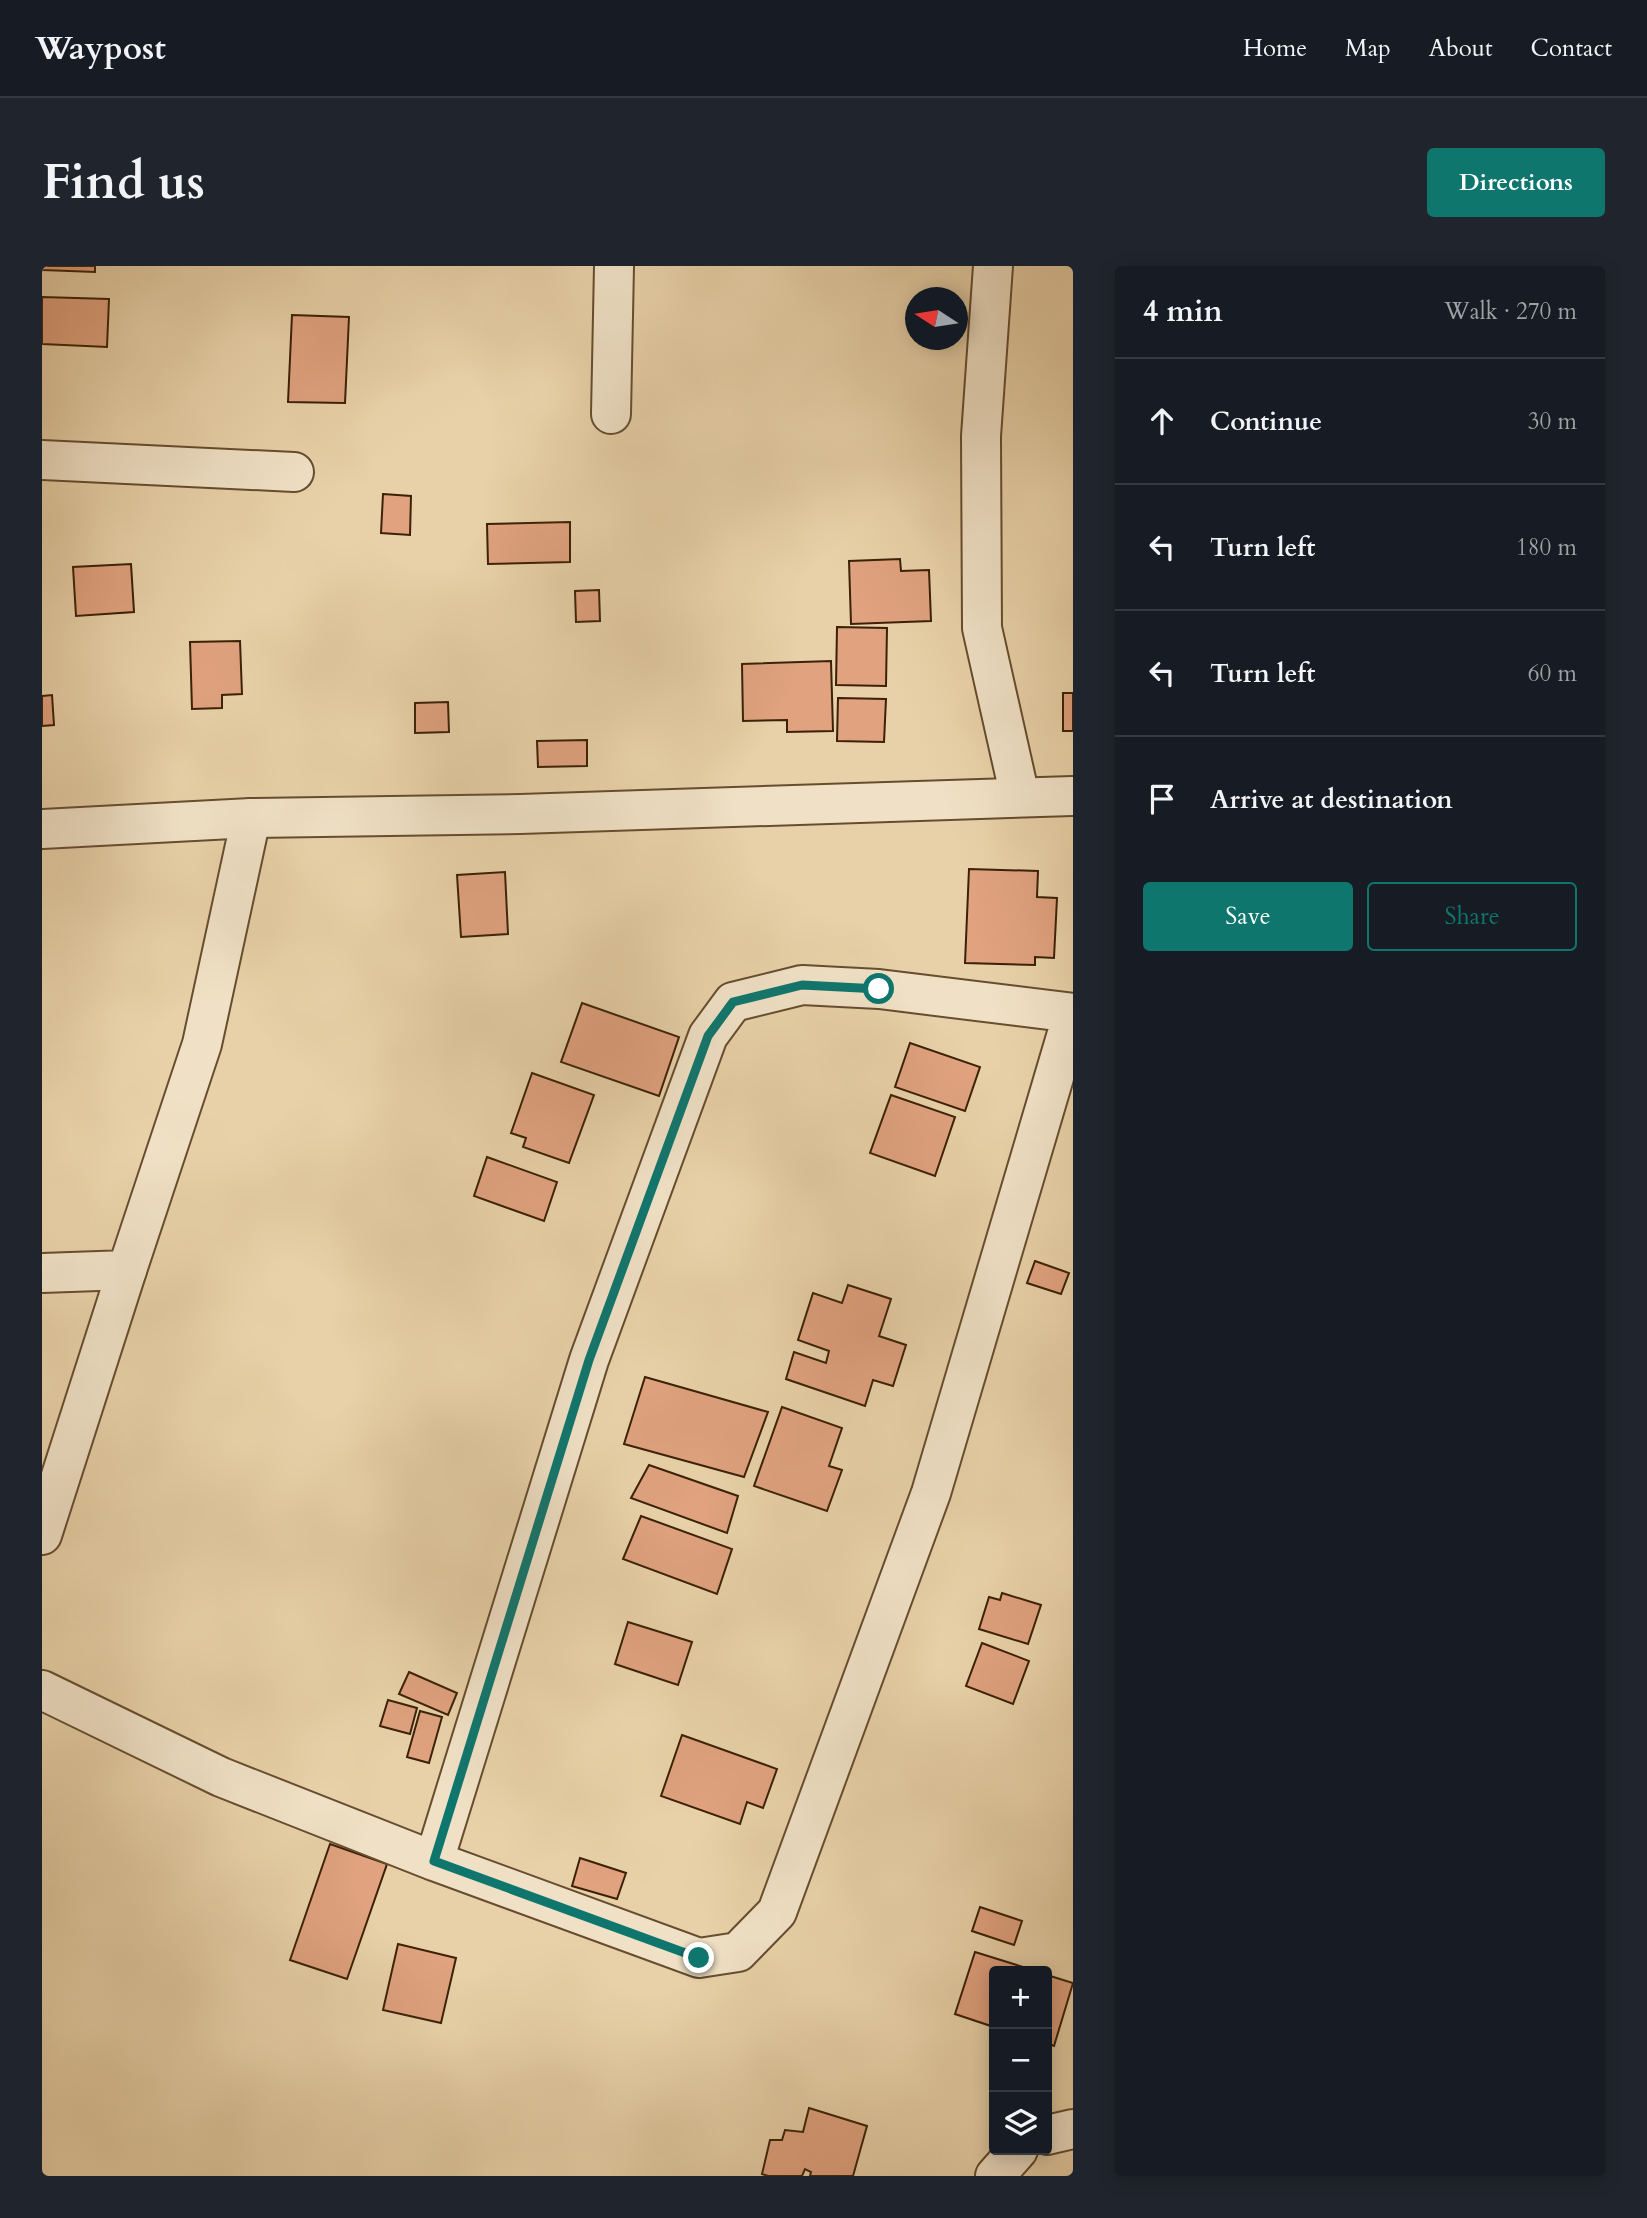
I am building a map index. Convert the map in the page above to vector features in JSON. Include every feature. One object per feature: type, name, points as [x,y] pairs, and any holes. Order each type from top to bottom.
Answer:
[{"type":"street","points":[[611,414],[614,266]]},
{"type":"street","points":[[993,266],[981,436],[982,628],[1020,797]]},
{"type":"street","points":[[42,460],[293,472]]},
{"type":"street","points":[[42,829],[251,818],[534,814],[1073,796]]},
{"type":"street","points":[[42,1535],[202,1044],[251,818]]},
{"type":"street","points":[[42,1690],[221,1777],[434,1861],[699,1958],[738,1952],[777,1912],[931,1493],[1073,1013],[879,989],[802,985],[733,1002],[708,1036],[589,1360],[434,1861]]},
{"type":"street","points":[[42,1273],[127,1270]]},
{"type":"street","points":[[1052,2134],[1073,2129]]},
{"type":"street","points":[[995,2176],[1014,2155]]},
{"type":"building","points":[[42,266],[95,266],[95,272],[42,270]]},
{"type":"building","points":[[42,297],[109,299],[107,347],[42,344]]},
{"type":"building","points":[[292,315],[349,317],[345,403],[288,402]]},
{"type":"building","points":[[383,494],[411,496],[410,535],[381,533]]},
{"type":"building","points":[[570,522],[570,562],[488,564],[487,524]]},
{"type":"building","points":[[900,559],[901,571],[929,570],[931,621],[851,624],[849,561]]},
{"type":"building","points":[[131,564],[134,612],[76,616],[73,567]]},
{"type":"building","points":[[599,590],[600,621],[576,622],[575,591]]},
{"type":"building","points":[[837,627],[887,628],[886,686],[836,685]]},
{"type":"building","points":[[240,641],[242,694],[222,695],[222,708],[192,709],[190,642]]},
{"type":"building","points":[[831,661],[833,731],[787,732],[787,720],[743,721],[742,664]]},
{"type":"building","points":[[1063,693],[1073,693],[1073,731],[1063,731]]},
{"type":"building","points":[[52,695],[54,725],[42,726],[42,696]]},
{"type":"building","points":[[838,698],[886,699],[884,742],[837,741]]},
{"type":"building","points":[[448,702],[449,732],[415,733],[415,703]]},
{"type":"building","points":[[587,740],[587,766],[538,767],[537,741]]},
{"type":"building","points":[[969,869],[1038,871],[1037,897],[1057,898],[1054,958],[1035,957],[1035,965],[965,963]]},
{"type":"building","points":[[505,872],[508,934],[461,937],[457,875]]},
{"type":"building","points":[[582,1003],[679,1037],[659,1096],[561,1062]]},
{"type":"building","points":[[910,1043],[980,1067],[965,1111],[895,1087]]},
{"type":"building","points":[[532,1073],[594,1095],[569,1163],[523,1147],[526,1138],[511,1133]]},
{"type":"building","points":[[891,1095],[955,1117],[935,1176],[870,1153]]},
{"type":"building","points":[[487,1157],[557,1182],[544,1221],[474,1196]]},
{"type":"building","points":[[1035,1261],[1069,1273],[1061,1294],[1027,1283]]},
{"type":"building","points":[[848,1285],[891,1299],[879,1336],[906,1345],[893,1386],[873,1380],[865,1406],[786,1379],[794,1352],[826,1363],[829,1351],[798,1340],[813,1293],[842,1303]]},
{"type":"building","points":[[645,1377],[768,1412],[744,1477],[624,1444]]},
{"type":"building","points":[[782,1407],[842,1428],[829,1466],[842,1470],[827,1511],[754,1486]]},
{"type":"building","points":[[649,1465],[738,1496],[727,1533],[631,1498]]},
{"type":"building","points":[[641,1516],[732,1549],[717,1594],[623,1559]]},
{"type":"building","points":[[1002,1593],[1041,1605],[1028,1644],[979,1629],[989,1597],[1000,1600]]},
{"type":"building","points":[[628,1622],[692,1642],[678,1685],[615,1664]]},
{"type":"building","points":[[982,1643],[1029,1661],[1013,1704],[966,1686]]},
{"type":"building","points":[[409,1672],[457,1693],[448,1715],[399,1694]]},
{"type":"building","points":[[388,1700],[417,1708],[410,1734],[380,1726]]},
{"type":"building","points":[[420,1711],[442,1717],[429,1763],[407,1757]]},
{"type":"building","points":[[682,1735],[777,1769],[763,1808],[747,1802],[740,1824],[661,1796]]},
{"type":"building","points":[[330,1844],[387,1864],[347,1979],[290,1960]]},
{"type":"building","points":[[580,1858],[626,1873],[617,1899],[572,1886]]},
{"type":"building","points":[[980,1907],[1022,1921],[1014,1945],[972,1931]]},
{"type":"building","points":[[398,1944],[456,1958],[441,2023],[383,2010]]},
{"type":"building","points":[[975,1952],[1020,1966],[989,1966],[989,2025],[955,2014]]},
{"type":"building","points":[[1052,1977],[1073,1983],[1054,2046],[1052,2045]]},
{"type":"building","points":[[809,2108],[867,2126],[853,2176],[810,2176],[811,2172],[805,2169],[802,2176],[762,2174],[770,2140],[782,2140],[785,2130],[803,2132]]},
{"type":"route","points":[[699,1958],[434,1861],[589,1360],[708,1036],[733,1002],[802,985],[879,989]]}]
